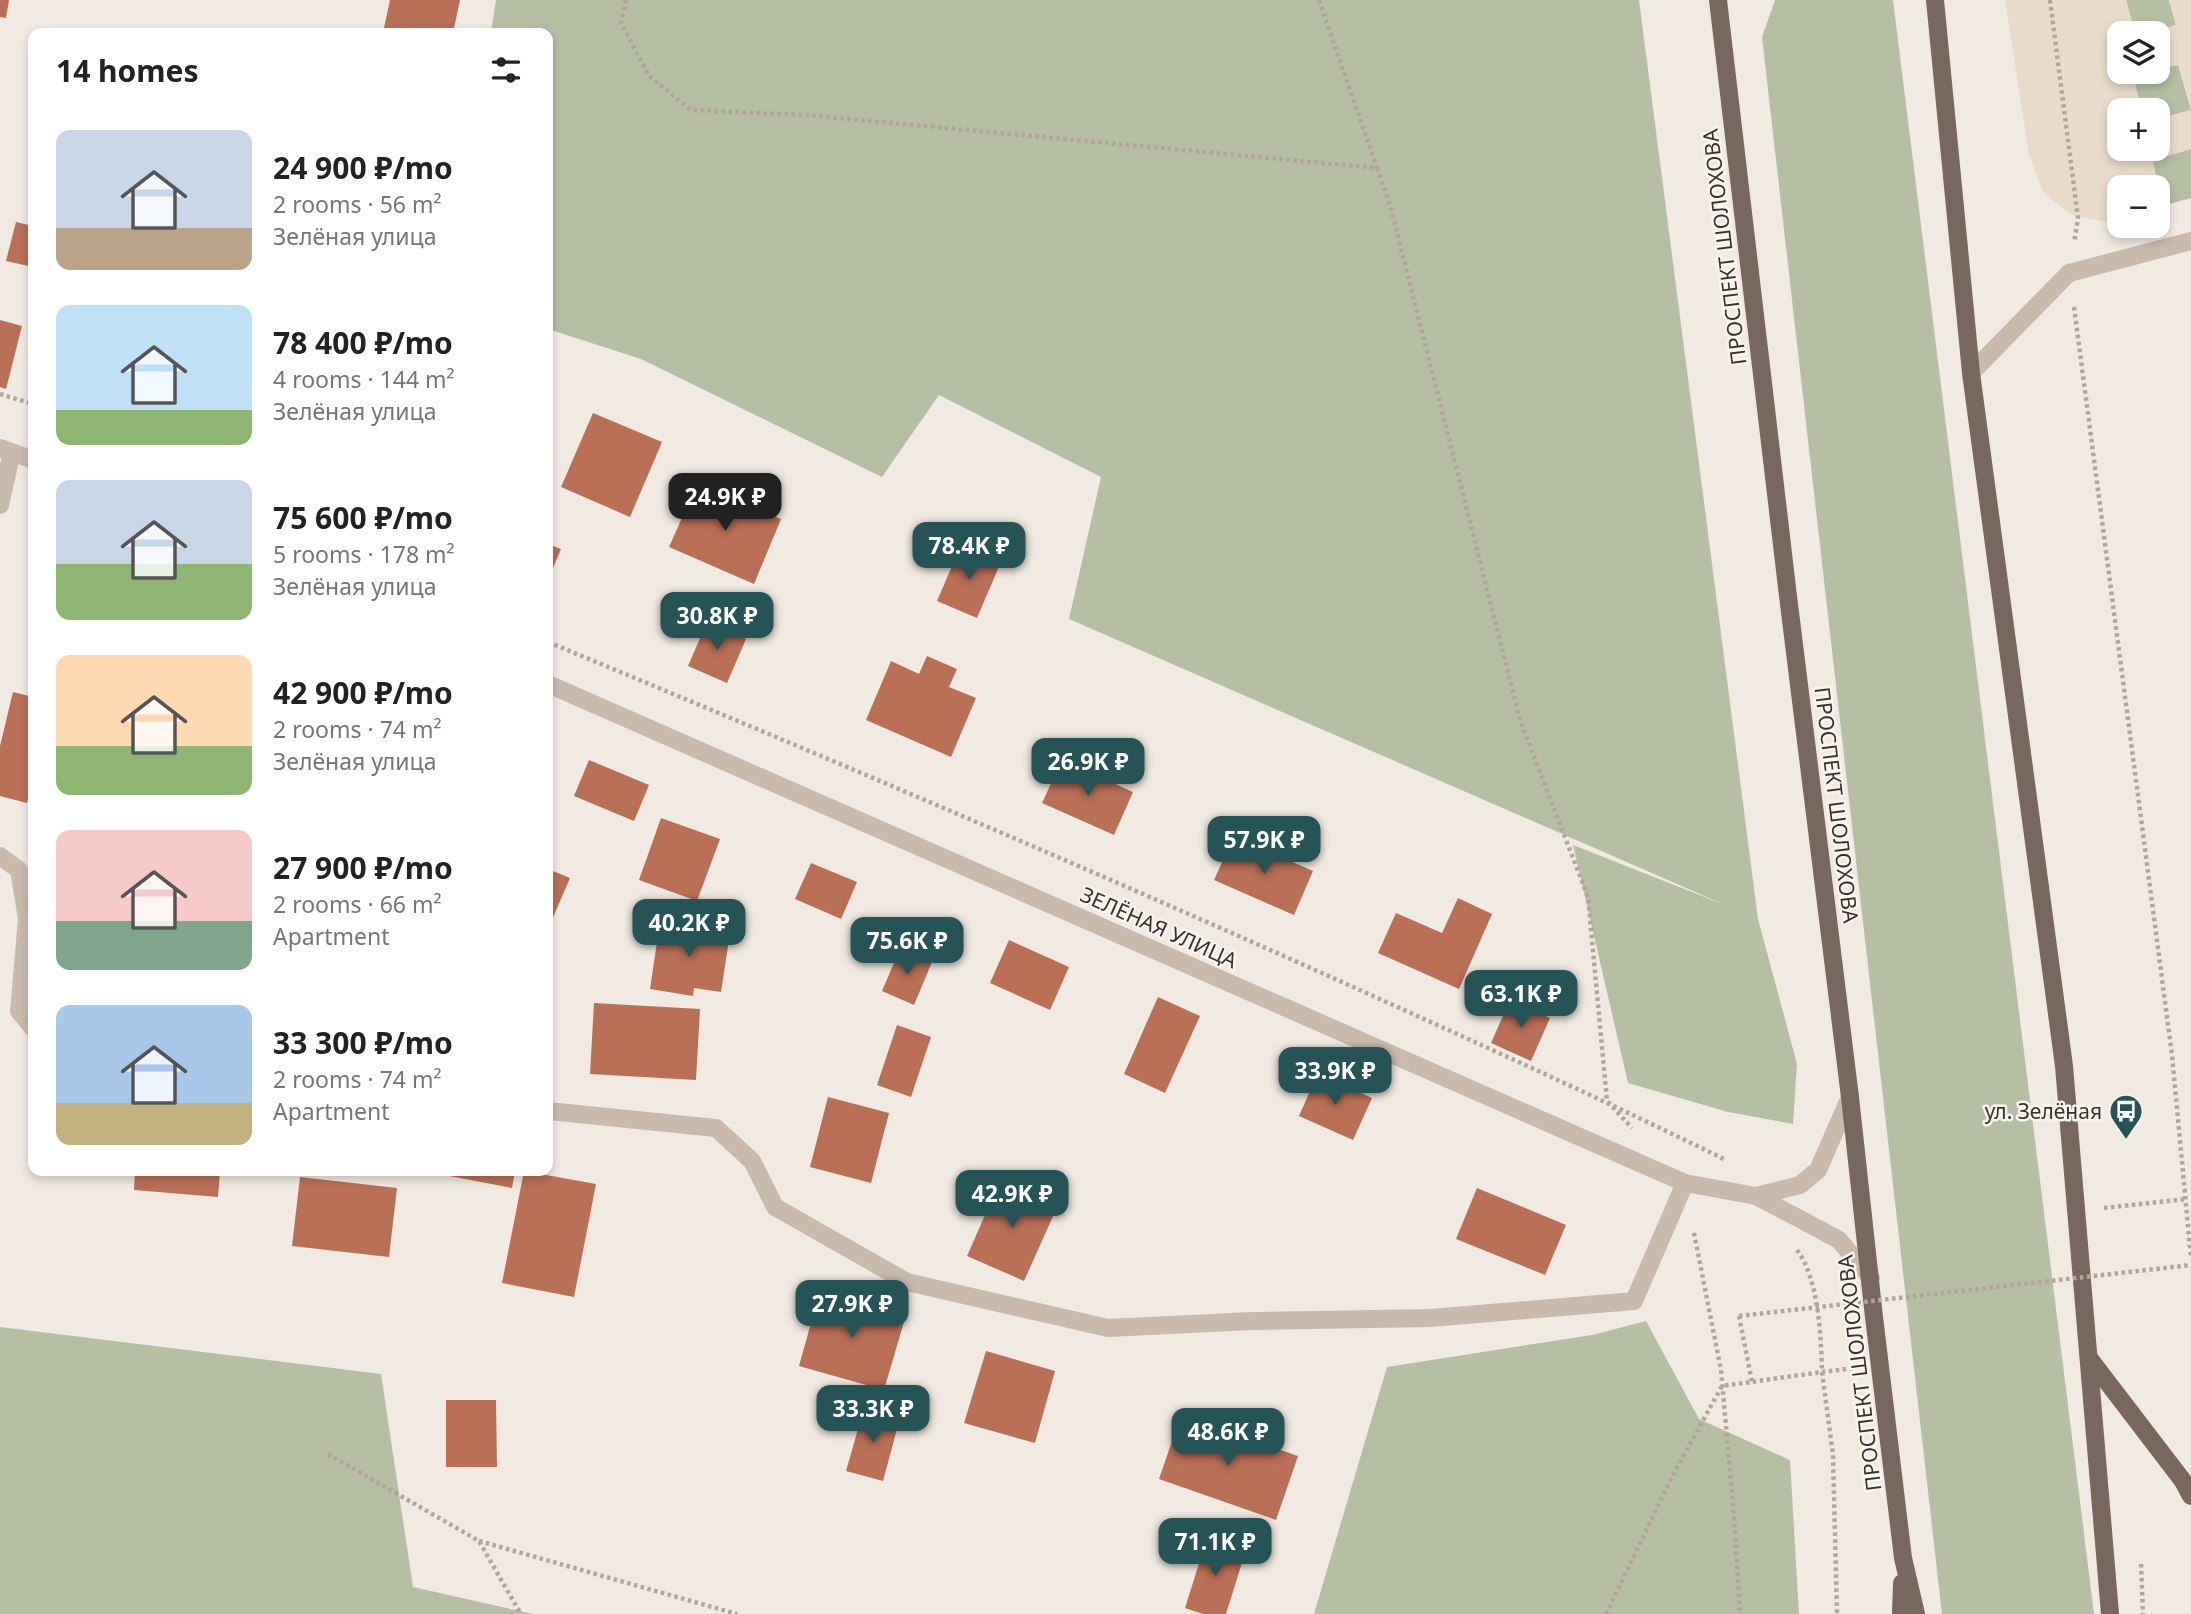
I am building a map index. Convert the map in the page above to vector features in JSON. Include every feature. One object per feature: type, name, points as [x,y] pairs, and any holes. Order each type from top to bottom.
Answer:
[{"type":"main road","name":"ПРОСПЕКТ ШОЛОХОВА","points":[[1718,0],[1903,1558],[1916,1614]]},
{"type":"main road","points":[[1935,0],[1971,373],[2064,1066],[2110,1614]]},
{"type":"main road","points":[[2089,1358],[2188,1486]]},
{"type":"main road","points":[[1901,1614],[1903,1558]]},
{"type":"street","points":[[1971,373],[2069,273],[2191,241]]},
{"type":"street","points":[[0,505],[6,450],[28,458]]},
{"type":"street","name":"ЗЕЛЁНАЯ УЛИЦА","points":[[553,686],[1685,1183],[1756,1196],[1839,1240],[1871,1278]]},
{"type":"street","points":[[0,856],[19,870],[27,919],[19,1011],[28,1022]]},
{"type":"street","name":"ЗЕЛЁНАЯ УЛИЦА","points":[[1756,1196],[1800,1185],[1818,1170],[1850,1097]]},
{"type":"street","points":[[553,1112],[716,1128],[752,1161],[775,1207],[907,1282],[1108,1328],[1252,1321],[1430,1318],[1634,1301],[1685,1183]]},
{"type":"path","points":[[625,0],[621,23],[649,76],[691,110],[806,115],[1377,168]]},
{"type":"path","points":[[1319,0],[1390,205],[1520,720],[1588,897],[1607,1101],[1633,1128]]},
{"type":"path","points":[[2050,0],[2078,218],[2069,273],[2172,1055],[2191,1258]]},
{"type":"path","points":[[0,394],[28,402]]},
{"type":"path","points":[[553,644],[1214,925],[1607,1101],[1742,1167],[1756,1196]]},
{"type":"path","points":[[1685,1183],[1722,1386],[1740,1614]]},
{"type":"path","points":[[2076,1210],[2187,1199]]},
{"type":"path","points":[[1789,1241],[1806,1263],[1821,1326],[1822,1372],[1833,1455],[1837,1614]]},
{"type":"path","points":[[1752,1382],[1739,1315],[2191,1265]]},
{"type":"path","points":[[1722,1386],[1822,1372]]},
{"type":"path","points":[[1606,1614],[1674,1473],[1722,1386]]},
{"type":"path","points":[[328,1454],[479,1541],[737,1614]]},
{"type":"path","points":[[479,1541],[519,1611],[517,1614]]},
{"type":"path","points":[[2141,1564],[2143,1614]]},
{"type":"green space","points":[[496,0],[1639,0],[1758,919],[1797,1064],[1793,1124],[1728,1112],[1628,1083],[1573,845],[1725,905],[1069,619],[1101,477],[939,395],[882,477],[641,359],[553,331],[553,28],[492,28]]},
{"type":"green space","points":[[1775,0],[1893,0],[2094,1614],[1942,1614],[1762,37]]},
{"type":"green space","points":[[2126,0],[2169,0],[2176,25],[2170,27],[2170,21],[2132,21]]},
{"type":"green space","points":[[2178,64],[2191,110],[2170,116],[2170,98],[2139,98],[2135,84],[2170,84],[2170,66]]},
{"type":"green space","points":[[2191,149],[2191,198],[2170,204],[2170,175],[2156,175],[2153,162],[2170,161],[2170,155]]},
{"type":"green space","points":[[1646,1321],[1699,1419],[1790,1460],[1799,1614],[1314,1614],[1387,1367],[1592,1335]]},
{"type":"green space","points":[[0,1327],[381,1374],[413,1587],[533,1614],[0,1614]]},
{"type":"shaded area","points":[[2005,0],[2126,0],[2132,21],[2107,21],[2107,84],[2135,84],[2139,98],[2107,98],[2107,161],[2155,161],[2156,175],[2107,175],[2107,222],[2071,215],[2043,192],[2029,155]]},
{"type":"shaded area","points":[[2169,0],[2191,0],[2191,109],[2179,65],[2170,67],[2170,27],[2176,25]]},
{"type":"shaded area","points":[[2191,110],[2191,149],[2170,155],[2170,116]]},
{"type":"building","points":[[0,0],[9,0],[6,18],[0,17]]},
{"type":"building","points":[[390,0],[460,0],[454,28],[384,28]]},
{"type":"building","points":[[16,222],[28,225],[28,266],[6,261]]},
{"type":"building","points":[[0,320],[22,326],[6,389],[0,387]]},
{"type":"building","points":[[593,413],[662,442],[630,517],[561,487]]},
{"type":"building","points":[[698,482],[781,519],[754,584],[669,547]]},
{"type":"building","points":[[961,545],[1001,562],[977,618],[937,601]]},
{"type":"building","points":[[553,546],[561,549],[553,568]]},
{"type":"building","points":[[707,622],[746,639],[727,683],[688,666]]},
{"type":"building","points":[[927,656],[957,669],[949,687],[976,698],[951,757],[866,720],[891,661],[919,674]]},
{"type":"building","points":[[13,692],[28,696],[27,803],[0,796],[0,746]]},
{"type":"building","points":[[589,760],[649,785],[634,821],[574,796]]},
{"type":"building","points":[[1062,760],[1133,792],[1114,835],[1042,803]]},
{"type":"building","points":[[661,818],[720,839],[697,901],[639,880]]},
{"type":"building","points":[[1234,836],[1313,871],[1294,915],[1214,880]]},
{"type":"building","points":[[811,863],[857,882],[841,919],[795,899]]},
{"type":"building","points":[[553,871],[570,878],[553,917]]},
{"type":"building","points":[[1458,898],[1492,914],[1459,989],[1378,953],[1396,913],[1442,933]]},
{"type":"building","points":[[660,922],[730,933],[721,992],[694,988],[693,996],[650,989]]},
{"type":"building","points":[[1009,940],[1069,967],[1050,1010],[990,983]]},
{"type":"building","points":[[900,949],[932,962],[914,1005],[882,991]]},
{"type":"building","points":[[1158,997],[1200,1016],[1165,1093],[1124,1074]]},
{"type":"building","points":[[1510,1000],[1550,1018],[1531,1061],[1491,1043]]},
{"type":"building","points":[[594,1003],[700,1009],[696,1080],[590,1074]]},
{"type":"building","points":[[897,1025],[931,1037],[911,1097],[877,1085]]},
{"type":"building","points":[[1318,1073],[1372,1098],[1353,1140],[1299,1116]]},
{"type":"building","points":[[828,1097],[889,1113],[871,1183],[810,1167]]},
{"type":"building","points":[[135,1176],[220,1176],[218,1197],[134,1190]]},
{"type":"building","points":[[449,1176],[514,1176],[512,1188]]},
{"type":"building","points":[[523,1176],[552,1176],[596,1184],[574,1297],[502,1283]]},
{"type":"building","points":[[300,1177],[397,1188],[389,1257],[292,1246]]},
{"type":"building","points":[[1001,1179],[1058,1205],[1024,1281],[967,1256]]},
{"type":"building","points":[[1477,1188],[1566,1225],[1545,1275],[1456,1239]]},
{"type":"building","points":[[820,1291],[906,1315],[884,1390],[799,1366]]},
{"type":"building","points":[[986,1351],[1055,1371],[1035,1443],[964,1423]]},
{"type":"building","points":[[446,1400],[496,1400],[497,1467],[446,1467]]},
{"type":"building","points":[[864,1408],[900,1418],[883,1481],[846,1471]]},
{"type":"building","points":[[1181,1415],[1298,1456],[1276,1520],[1159,1479]]},
{"type":"building","points":[[1207,1538],[1246,1550],[1226,1614],[1203,1614],[1185,1608]]},
{"type":"place","name":"ул. Зелёная","points":[[2126,1141]]}]
